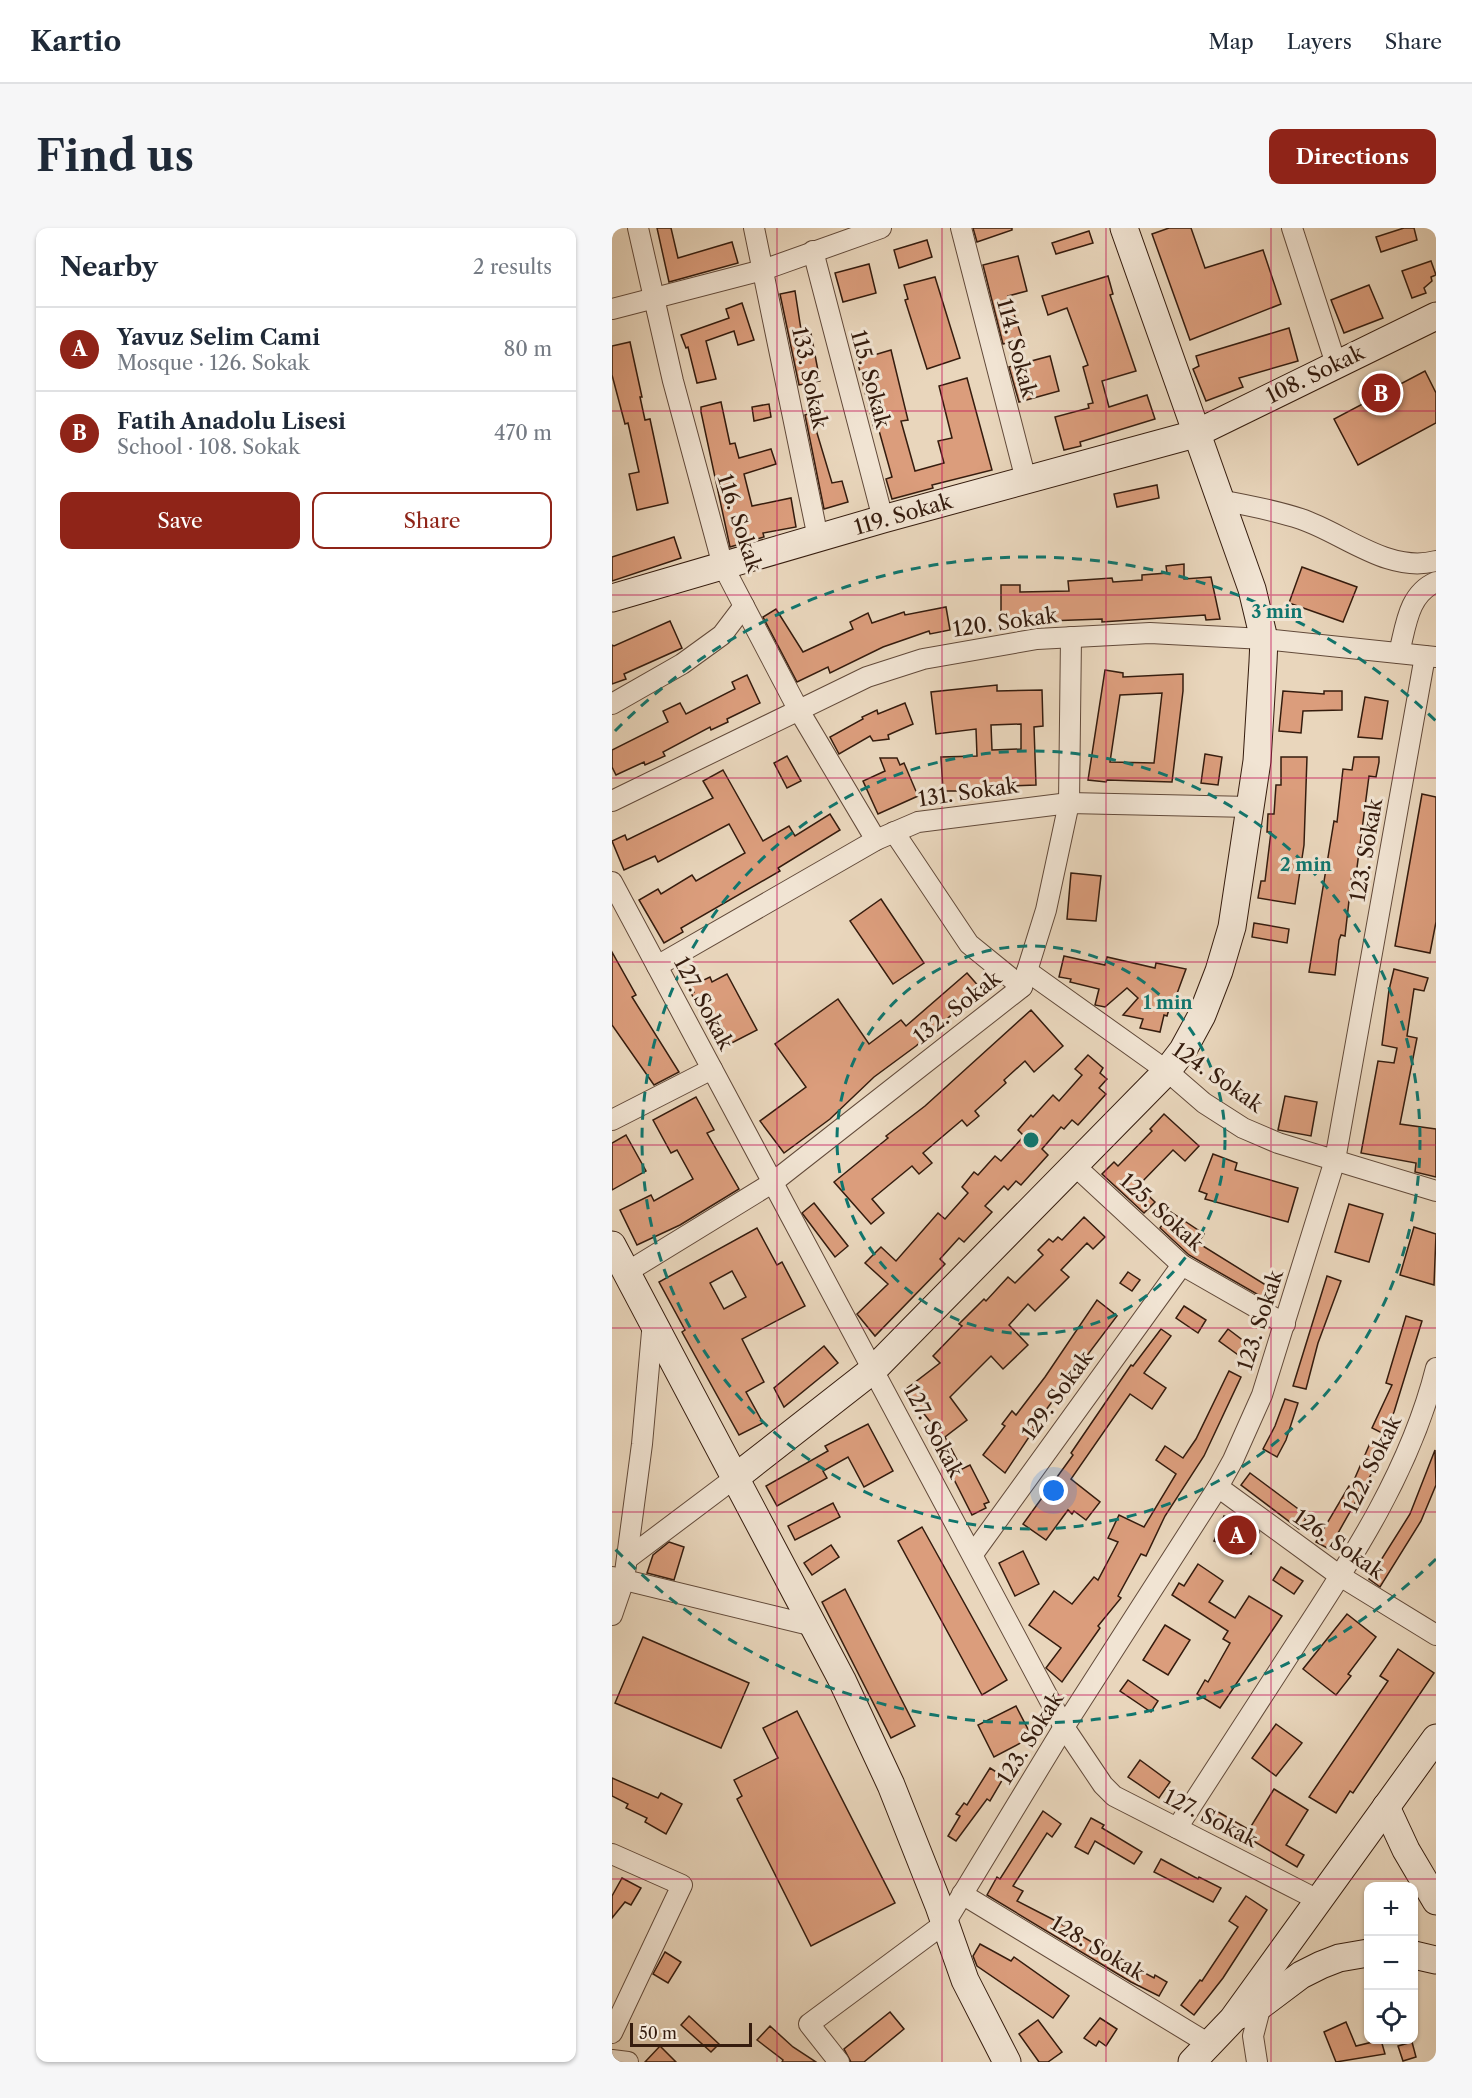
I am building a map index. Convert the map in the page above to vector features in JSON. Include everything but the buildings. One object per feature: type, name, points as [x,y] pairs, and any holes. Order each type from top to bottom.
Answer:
[{"type":"street","name":"116. Sokak","points":[[638,228],[673,381],[723,566],[798,709],[876,840]]},
{"type":"street","name":"133. Sokak","points":[[754,228],[818,538]]},
{"type":"street","points":[[612,309],[763,270],[881,228]]},
{"type":"street","name":"114. Sokak","points":[[961,228],[1026,480]]},
{"type":"street","points":[[627,1559],[874,1369],[1167,1071],[1183,1050],[1219,971],[1232,927],[1257,761],[1264,639],[1252,589],[1195,434],[1124,228]]},
{"type":"street","points":[[1292,228],[1336,364]]},
{"type":"street","name":"115. Sokak","points":[[813,251],[883,519]]},
{"type":"street","name":"108. Sokak","points":[[1195,434],[1436,316]]},
{"type":"street","name":"119. Sokak","points":[[612,598],[883,519],[1195,434]]},
{"type":"street","points":[[1219,500],[1269,509],[1303,519],[1388,558],[1408,563],[1436,561]]},
{"type":"street","points":[[1399,653],[1412,603],[1426,586],[1436,582]]},
{"type":"street","points":[[612,704],[682,664],[722,635],[744,606]]},
{"type":"street","name":"120. Sokak","points":[[612,801],[867,677],[923,659],[1037,639],[1150,633],[1264,639],[1430,657]]},
{"type":"street","name":"132. Sokak","points":[[627,1272],[772,1183],[1025,979],[1046,910],[1069,803],[1071,637]]},
{"type":"street","name":"123. Sokak","points":[[945,1923],[1064,1727],[1218,1486],[1233,1460],[1262,1395],[1335,1160],[1430,657]]},
{"type":"street","name":"131. Sokak","points":[[657,966],[876,840],[918,822],[1069,803],[1250,807]]},
{"type":"street","name":"124. Sokak","points":[[894,832],[969,944],[1167,1071],[1204,1102],[1243,1128],[1278,1143],[1436,1191]]},
{"type":"street","name":"127. Sokak","points":[[612,882],[1064,1727],[1103,1785],[1114,1796],[1318,1900]]},
{"type":"street","points":[[612,1119],[712,1069]]},
{"type":"street","name":"125. Sokak","points":[[1074,1166],[1182,1265],[1285,1324]]},
{"type":"street","points":[[612,1245],[814,1626],[891,1785],[965,1980],[1007,2062]]},
{"type":"street","name":"129. Sokak","points":[[973,1554],[1182,1265]]},
{"type":"street","points":[[612,1615],[618,1579],[627,1559],[642,1444],[653,1321]]},
{"type":"street","name":"122. Sokak","points":[[1176,1828],[1340,1576],[1401,1469],[1427,1404],[1436,1368]]},
{"type":"street","name":"126. Sokak","points":[[1218,1486],[1340,1576],[1436,1635]]},
{"type":"street","points":[[618,1579],[814,1626]]},
{"type":"street","points":[[1200,2053],[1233,2019],[1436,1738]]},
{"type":"street","points":[[1386,1807],[1406,1850],[1436,1901]]},
{"type":"street","points":[[612,1854],[682,1885],[612,2033]]},
{"type":"street","name":"128. Sokak","points":[[962,1894],[1200,2053]]},
{"type":"street","points":[[839,2062],[809,2024],[945,1923]]},
{"type":"street","points":[[1233,2019],[1261,2005],[1301,1975],[1321,1965],[1339,1958],[1364,1954]]},
{"type":"street","points":[[1418,1956],[1436,1960]]},
{"type":"street","points":[[1257,2062],[1253,2036],[1261,2005]]},
{"type":"street","points":[[612,2060],[628,2062]]},
{"type":"place","name":"Fatih Anadolu Lisesi","points":[[1381,393]]},
{"type":"place","name":"Yavuz Selim Cami","points":[[1237,1535]]}]
